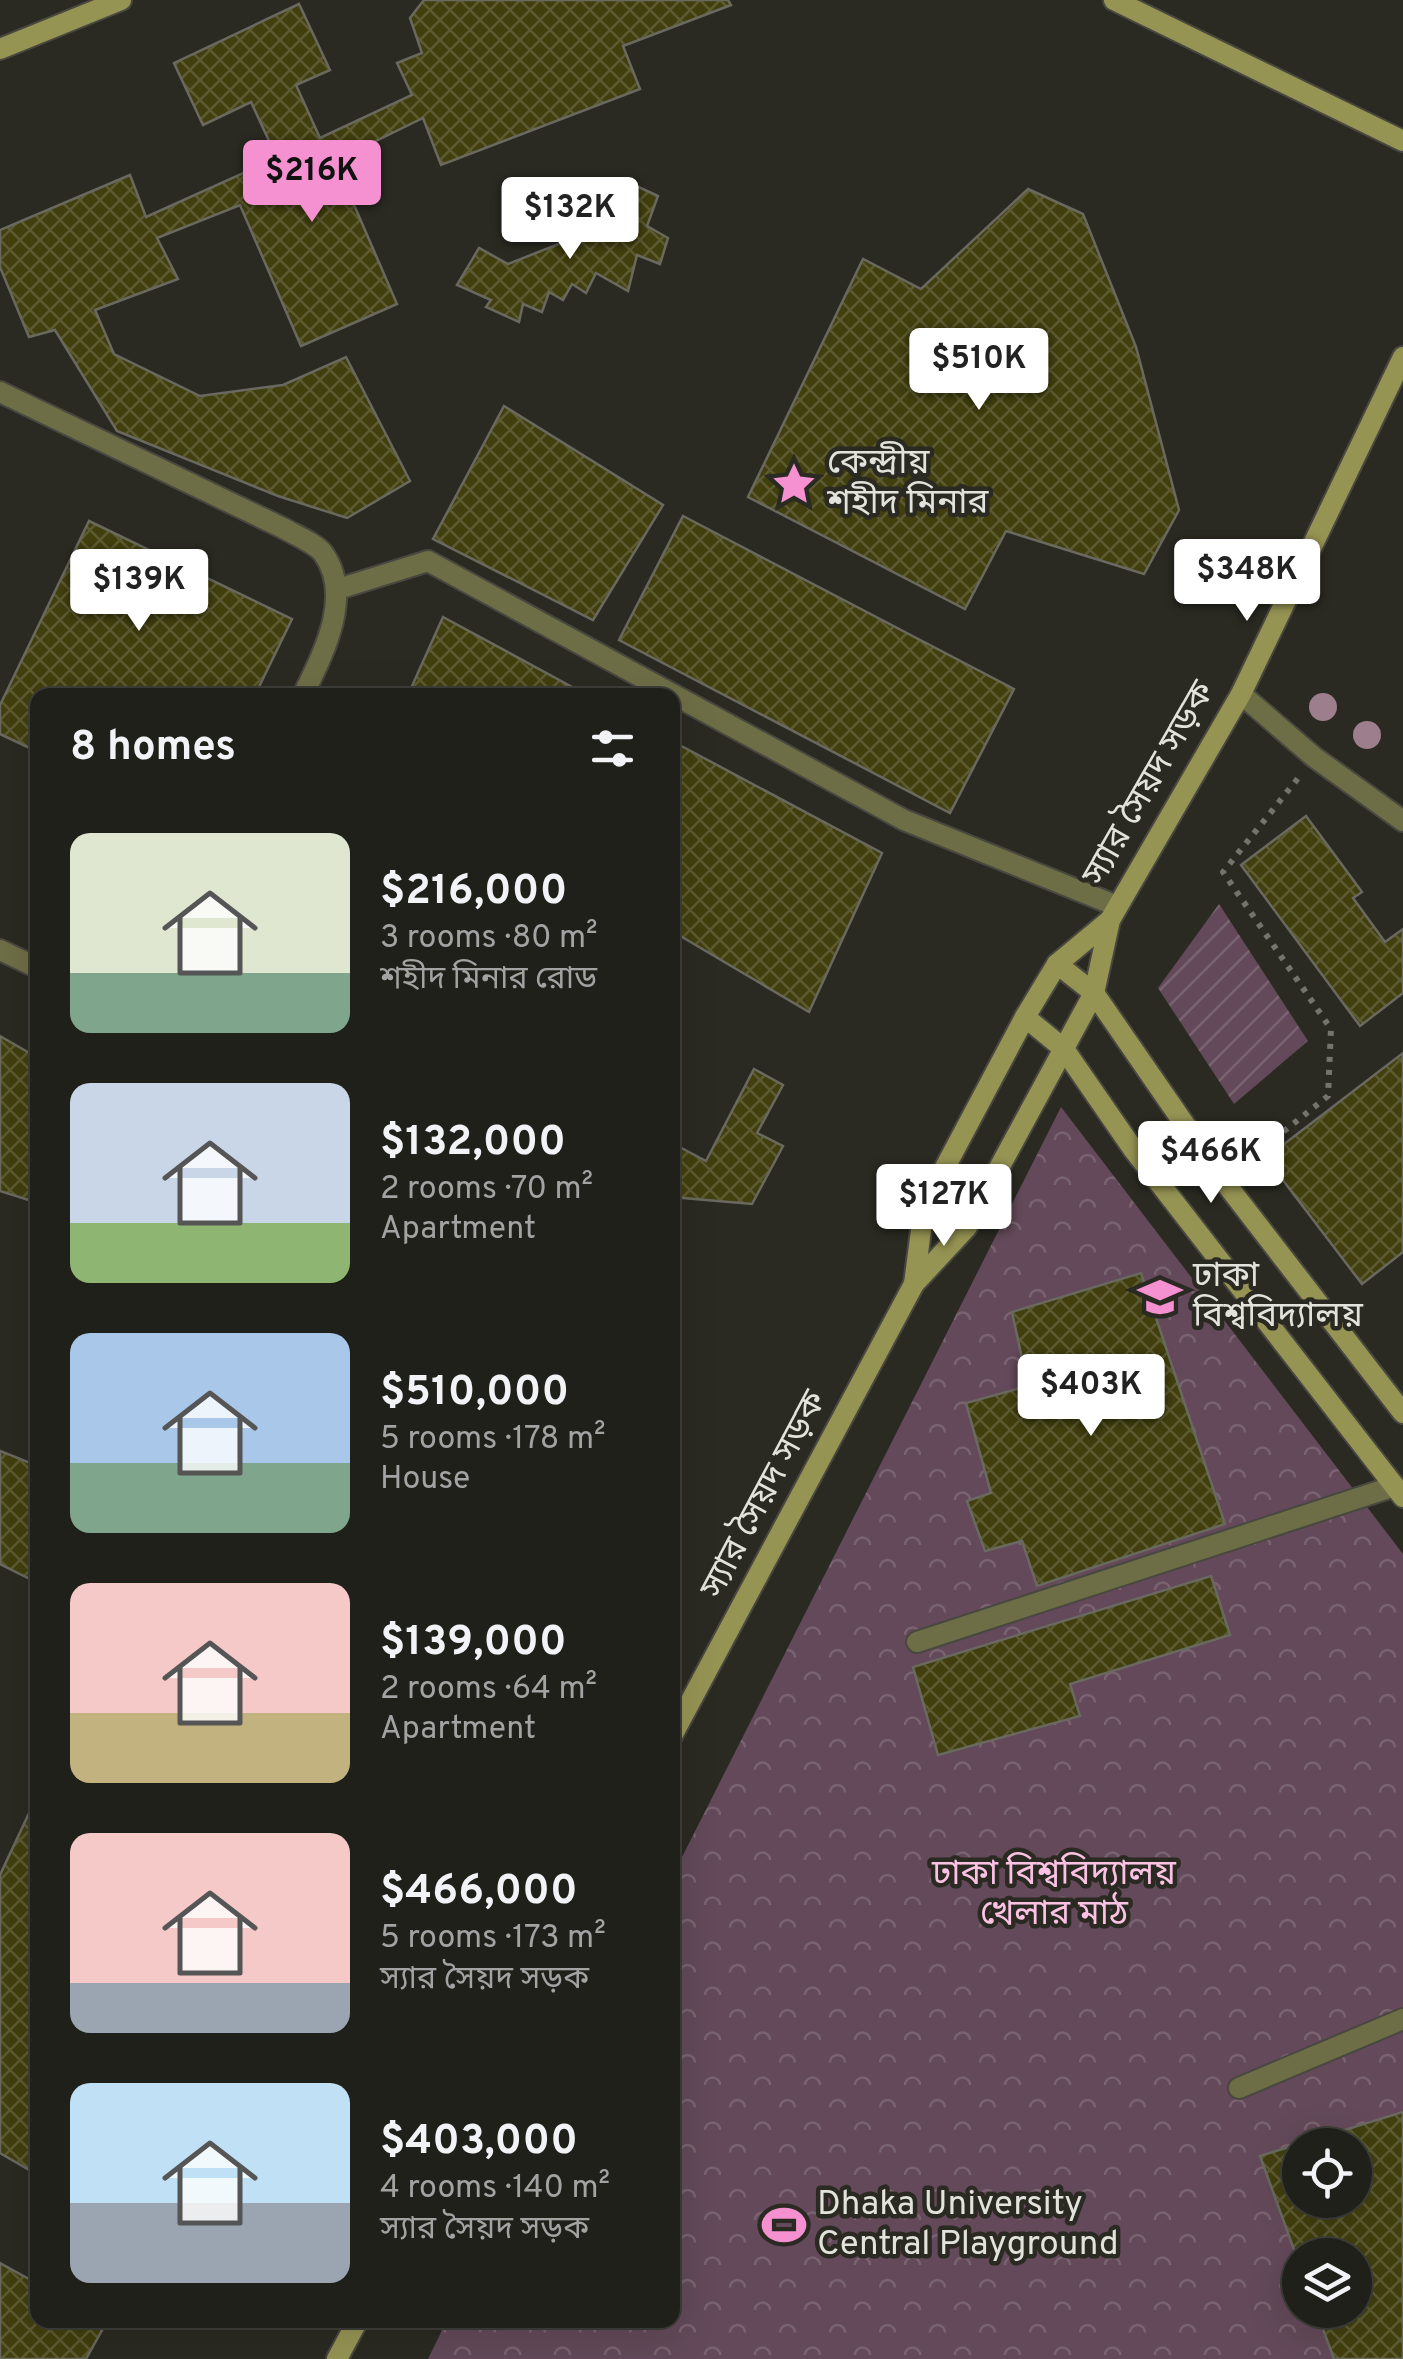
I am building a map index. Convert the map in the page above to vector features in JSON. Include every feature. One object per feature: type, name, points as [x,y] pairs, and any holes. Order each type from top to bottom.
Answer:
[{"type":"main road","points":[[0,49],[100,4],[121,0]]},
{"type":"main road","points":[[1114,0],[1403,141]]},
{"type":"main road","name":"স্যার সৈয়দ সড়ক","points":[[680,1721],[914,1284],[967,1227],[1094,994],[1114,913],[1241,694],[1403,357]]},
{"type":"main road","name":"স্যার সৈয়দ সড়ক","points":[[914,1284],[924,1207],[1025,1018],[1057,964],[1114,913]]},
{"type":"main road","points":[[1057,964],[1094,994],[1222,1180],[1403,1414]]},
{"type":"main road","points":[[1025,1018],[1064,1050],[1145,1164],[1399,1492]]},
{"type":"main road","points":[[337,2359],[354,2328]]},
{"type":"lane","points":[[0,392],[284,528],[322,552],[338,589],[326,647],[307,688]]},
{"type":"lane","points":[[338,589],[428,560],[662,688]]},
{"type":"lane","points":[[1241,694],[1314,758],[1403,821]]},
{"type":"lane","points":[[680,698],[904,820],[1114,913]]},
{"type":"lane","points":[[0,950],[30,964]]},
{"type":"lane","points":[[917,1642],[1399,1492]]},
{"type":"lane","points":[[1239,2088],[1403,2020]]},
{"type":"path","points":[[1222,1180],[1328,1096],[1331,1029],[1223,872],[1314,758]]},
{"type":"green space","points":[[1219,904],[1308,1041],[1234,1104],[1158,988]]},
{"type":"green space","name":"ঢাকা বিশ্ববিদ্যালয় খেলার মাঠ","points":[[1061,1107],[1403,1554],[1403,2359],[428,2359],[443,2328],[680,2328],[680,1861]]},
{"type":"building","points":[[424,0],[728,0],[731,5],[623,46],[640,89],[441,165],[423,118],[335,161],[397,304],[301,346],[240,205],[157,238],[178,279],[95,310],[114,354],[200,396],[283,385],[346,357],[410,481],[347,518],[278,496],[117,431],[55,330],[29,337],[0,267],[0,230],[130,175],[146,217],[277,158],[251,102],[203,125],[174,63],[299,4],[330,70],[296,85],[320,138],[412,95],[397,63],[422,53],[410,18]]},
{"type":"building","points":[[632,184],[658,196],[647,226],[668,238],[660,264],[637,255],[628,291],[596,273],[586,293],[572,284],[563,300],[549,292],[542,312],[523,304],[519,322],[486,307],[491,300],[457,285],[479,248],[508,264],[617,221]]},
{"type":"building","points":[[1028,189],[1083,214],[1136,347],[1179,510],[1144,574],[1006,531],[965,609],[748,497],[863,259],[921,289]]},
{"type":"building","points":[[504,406],[663,505],[593,620],[433,539]]},
{"type":"building","points":[[683,516],[1014,689],[950,813],[619,640]]},
{"type":"building","points":[[89,521],[292,619],[258,688],[30,688],[30,748],[0,734],[0,705]]},
{"type":"building","points":[[443,617],[574,688],[411,688]]},
{"type":"building","points":[[680,745],[882,853],[809,1012],[680,936]]},
{"type":"building","points":[[1306,816],[1362,892],[1353,898],[1385,942],[1403,929],[1403,993],[1360,1026],[1241,865]]},
{"type":"building","points":[[0,1036],[30,1053],[30,1200],[0,1191]]},
{"type":"building","points":[[1403,1053],[1403,1252],[1362,1284],[1266,1158]]},
{"type":"building","points":[[754,1069],[783,1085],[757,1133],[783,1146],[752,1204],[680,1198],[680,1147],[706,1161]]},
{"type":"building","points":[[1141,1273],[1225,1524],[1037,1586],[1022,1541],[985,1551],[967,1501],[991,1493],[966,1403],[1028,1386],[1012,1312]]},
{"type":"building","points":[[0,1451],[30,1463],[30,1579],[0,1564]]},
{"type":"building","points":[[1211,1576],[1230,1635],[1070,1684],[1080,1716],[938,1755],[913,1667]]},
{"type":"building","points":[[30,1811],[30,2170],[0,2153],[0,1875]]},
{"type":"building","points":[[1403,2112],[1403,2359],[1334,2359],[1323,2328],[1372,2328],[1372,2238],[1290,2238],[1283,2218],[1372,2218],[1372,2128],[1351,2128]]},
{"type":"building","points":[[1282,2149],[1282,2216],[1260,2156]]},
{"type":"building","points":[[0,2263],[30,2280],[30,2328],[103,2328],[86,2359],[0,2359]]},
{"type":"place","name":"কেন্দ্রীয় শহীদ মিনার","points":[[794,484]]},
{"type":"place","name":"ঢাকা বিশ্ববিদ্যালয়","points":[[1160,1297]]},
{"type":"place","name":"Dhaka University Central Playground","points":[[784,2225]]}]
